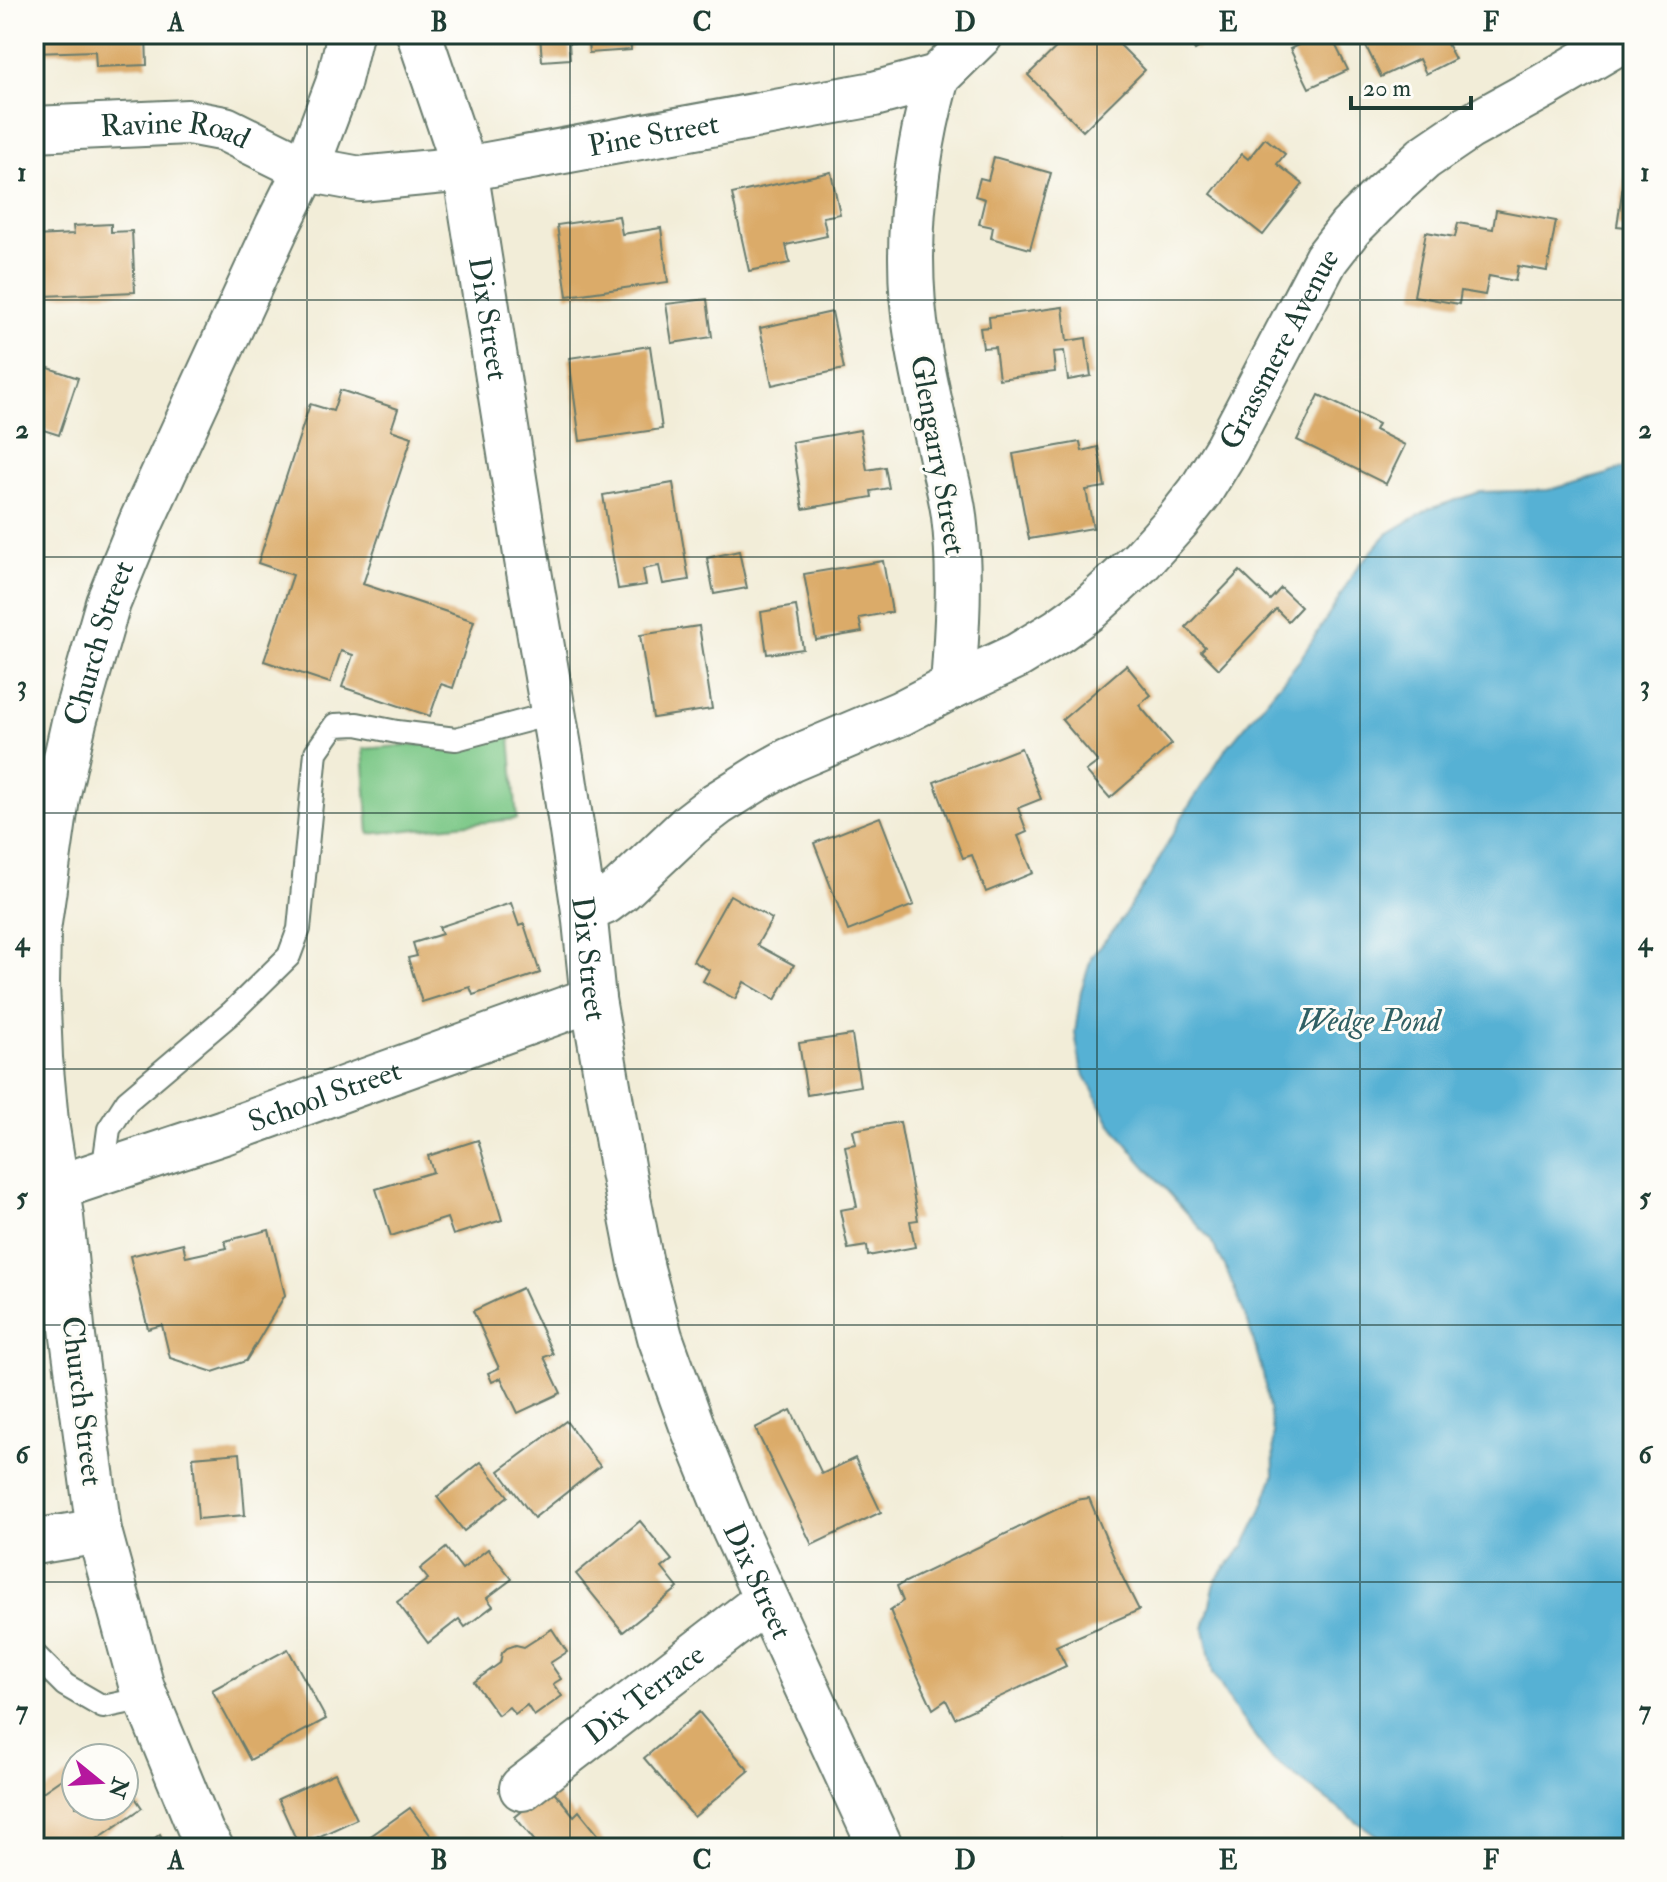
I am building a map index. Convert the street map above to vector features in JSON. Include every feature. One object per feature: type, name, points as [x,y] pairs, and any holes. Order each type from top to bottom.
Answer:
[{"type":"street","name":"Church Street","points":[[211,1848],[202,1834],[146,1698],[99,1531],[73,1337],[61,1216],[46,1122],[40,1058],[38,930],[57,798],[74,722],[108,603],[142,520],[306,169],[338,84],[350,34]]},
{"type":"street","name":"Dix Street","points":[[419,34],[465,169],[554,713],[584,911],[593,999],[632,1225],[660,1337],[691,1423],[766,1600],[881,1848]]},
{"type":"street","name":"Pine Street","points":[[306,169],[360,179],[465,169],[874,94],[937,77],[981,34]]},
{"type":"street","name":"Grassmere Avenue","points":[[953,686],[1017,656],[1069,624],[1141,561],[1178,520],[1200,492],[1227,448],[1326,259],[1350,228],[1385,193],[1424,158],[1468,128],[1628,34]]},
{"type":"street","name":"Glengarry Street","points":[[937,77],[919,161],[912,241],[912,302],[954,514],[958,582],[953,686]]},
{"type":"street","name":"Ravine Road","points":[[34,129],[188,122],[225,129],[306,169]]},
{"type":"street","points":[[584,911],[605,902],[621,890],[691,824],[763,775],[953,686]]},
{"type":"street","name":"School Street","points":[[56,1188],[224,1132],[593,999]]},
{"type":"street","points":[[34,1542],[99,1531]]},
{"type":"street","name":"Dix Terrace","points":[[522,1788],[766,1600]]},
{"type":"lane","points":[[103,1172],[109,1129],[127,1101],[231,1013],[289,956],[299,929],[316,752],[335,725],[357,724],[456,739],[554,713]]},
{"type":"lane","points":[[34,1654],[65,1685],[103,1707],[146,1698]]},
{"type":"green space","points":[[510,737],[517,819],[369,834],[363,749]]},
{"type":"water","name":"Wedge Pond","points":[[1633,463],[1633,1848],[1412,1848],[1383,1840],[1271,1758],[1236,1711],[1213,1673],[1204,1629],[1216,1579],[1244,1546],[1274,1475],[1273,1432],[1263,1374],[1248,1322],[1210,1239],[1110,1123],[1081,1068],[1075,1033],[1081,991],[1092,956],[1117,926],[1150,876],[1180,820],[1225,750],[1299,661],[1356,569],[1387,534],[1429,509],[1480,492],[1548,490],[1608,474]]},
{"type":"building","points":[[34,34],[146,34],[147,65],[96,67],[95,51],[34,53]]},
{"type":"building","points":[[540,34],[630,34],[631,50],[589,53],[588,42],[569,43],[570,59],[542,61]]},
{"type":"building","points":[[1070,34],[1109,34],[1145,70],[1083,131],[1028,75]]},
{"type":"building","points":[[1185,34],[1220,34],[1195,50]]},
{"type":"building","points":[[1319,34],[1330,34],[1348,70],[1309,88],[1290,49]]},
{"type":"building","points":[[1360,34],[1468,34],[1447,44],[1455,59],[1426,74],[1419,59],[1381,77]]},
{"type":"building","points":[[1265,138],[1285,154],[1277,164],[1303,184],[1263,235],[1211,194],[1242,154],[1248,159]]},
{"type":"building","points":[[994,157],[1051,173],[1030,249],[991,238],[993,227],[979,224],[985,199],[975,196],[980,178],[988,180]]},
{"type":"building","points":[[1626,165],[1633,166],[1633,248],[1624,246],[1626,227],[1617,226]]},
{"type":"building","points":[[831,172],[840,214],[823,217],[827,236],[786,245],[790,263],[749,271],[732,194]]},
{"type":"building","points":[[1496,210],[1556,221],[1547,271],[1518,266],[1515,281],[1489,276],[1485,295],[1461,291],[1459,304],[1414,296],[1426,232],[1455,237],[1458,223],[1493,229]]},
{"type":"building","points":[[619,216],[622,234],[661,228],[668,282],[567,296],[557,225]]},
{"type":"building","points":[[111,224],[111,232],[132,231],[135,292],[44,296],[44,286],[34,287],[34,236],[74,234],[73,226]]},
{"type":"building","points":[[707,299],[712,337],[672,343],[666,304]]},
{"type":"building","points":[[1063,307],[1067,341],[1086,338],[1091,376],[1068,380],[1064,351],[1053,352],[1055,372],[999,379],[995,347],[983,348],[980,328],[990,327],[989,317]]},
{"type":"building","points":[[832,312],[844,369],[772,385],[760,328]]},
{"type":"building","points":[[650,346],[662,429],[580,441],[569,358]]},
{"type":"building","points":[[34,363],[78,378],[59,435],[34,427]]},
{"type":"building","points":[[340,390],[398,409],[391,430],[412,437],[363,584],[474,621],[453,688],[441,684],[430,716],[342,687],[353,655],[341,651],[330,683],[264,661],[293,575],[258,563],[310,404],[333,411]]},
{"type":"building","points":[[1319,395],[1378,424],[1375,430],[1405,445],[1386,484],[1297,440]]},
{"type":"building","points":[[860,430],[867,470],[885,467],[889,488],[871,491],[872,497],[803,509],[792,442]]},
{"type":"building","points":[[1080,442],[1082,451],[1098,447],[1105,487],[1086,490],[1093,528],[1029,539],[1013,454]]},
{"type":"building","points":[[673,483],[689,580],[663,584],[659,566],[643,569],[646,585],[618,589],[603,495]]},
{"type":"building","points":[[739,551],[747,588],[714,594],[707,558]]},
{"type":"building","points":[[883,561],[892,612],[859,618],[862,632],[816,640],[804,574]]},
{"type":"building","points":[[1240,571],[1270,600],[1281,588],[1301,607],[1288,621],[1276,609],[1219,669],[1201,651],[1205,647],[1186,627]]},
{"type":"building","points":[[796,606],[803,649],[767,654],[761,612]]},
{"type":"building","points":[[699,626],[712,709],[653,718],[640,635]]},
{"type":"building","points":[[1126,665],[1151,695],[1139,705],[1172,744],[1110,798],[1086,771],[1098,762],[1062,720]]},
{"type":"building","points":[[1021,748],[1041,799],[1018,808],[1027,832],[1018,836],[1033,873],[986,892],[972,855],[963,858],[934,782]]},
{"type":"building","points":[[880,817],[914,905],[848,931],[814,843]]},
{"type":"building","points":[[730,895],[772,919],[757,945],[794,965],[775,1000],[744,982],[735,999],[703,981],[709,970],[693,961]]},
{"type":"building","points":[[511,903],[519,926],[524,924],[540,973],[473,995],[470,987],[422,1002],[408,958],[417,956],[413,943],[442,934],[439,927]]},
{"type":"building","points":[[852,1035],[860,1086],[807,1095],[799,1043]]},
{"type":"building","points":[[900,1122],[918,1220],[910,1221],[915,1247],[868,1256],[867,1246],[848,1249],[840,1210],[857,1207],[845,1146],[856,1144],[853,1130]]},
{"type":"building","points":[[478,1140],[502,1220],[453,1235],[447,1218],[391,1236],[376,1189],[433,1172],[428,1156]]},
{"type":"building","points":[[269,1230],[285,1295],[246,1361],[213,1372],[170,1358],[162,1325],[148,1329],[130,1256],[183,1243],[186,1257],[227,1248],[225,1241]]},
{"type":"building","points":[[522,1288],[553,1354],[544,1357],[561,1393],[518,1413],[501,1378],[492,1382],[488,1373],[499,1368],[473,1311]]},
{"type":"building","points":[[791,1410],[822,1474],[855,1458],[881,1512],[812,1545],[755,1428]]},
{"type":"building","points":[[566,1421],[600,1466],[534,1518],[499,1471]]},
{"type":"building","points":[[240,1453],[245,1515],[198,1519],[193,1457]]},
{"type":"building","points":[[481,1462],[508,1496],[464,1531],[437,1497]]},
{"type":"building","points":[[1089,1498],[1139,1610],[1056,1646],[1066,1666],[955,1718],[946,1700],[933,1709],[890,1610],[903,1601],[897,1586],[1076,1500]]},
{"type":"building","points":[[640,1521],[672,1560],[662,1568],[678,1588],[623,1632],[576,1574]]},
{"type":"building","points":[[446,1548],[462,1569],[488,1549],[512,1579],[487,1598],[493,1606],[465,1627],[459,1619],[428,1643],[397,1602],[428,1579],[420,1569]]},
{"type":"building","points":[[552,1629],[567,1652],[550,1663],[561,1679],[553,1684],[562,1696],[534,1716],[527,1705],[515,1714],[509,1707],[498,1715],[474,1682],[500,1663],[502,1653],[507,1648],[516,1645],[524,1647]]},
{"type":"building","points":[[288,1649],[326,1719],[250,1760],[212,1690]]},
{"type":"building","points":[[699,1712],[749,1771],[694,1817],[644,1758]]},
{"type":"building","points":[[335,1773],[357,1819],[299,1846],[278,1799]]},
{"type":"building","points":[[60,1780],[60,1822],[122,1822],[84,1848],[34,1848],[34,1798]]},
{"type":"building","points":[[551,1788],[574,1816],[579,1811],[609,1848],[533,1848],[538,1845],[515,1817]]},
{"type":"building","points":[[410,1808],[434,1840],[423,1848],[354,1848]]},
{"type":"building","points":[[160,1834],[166,1848],[142,1848]]},
{"type":"building","points":[[1061,1837],[1072,1848],[1050,1848]]}]
